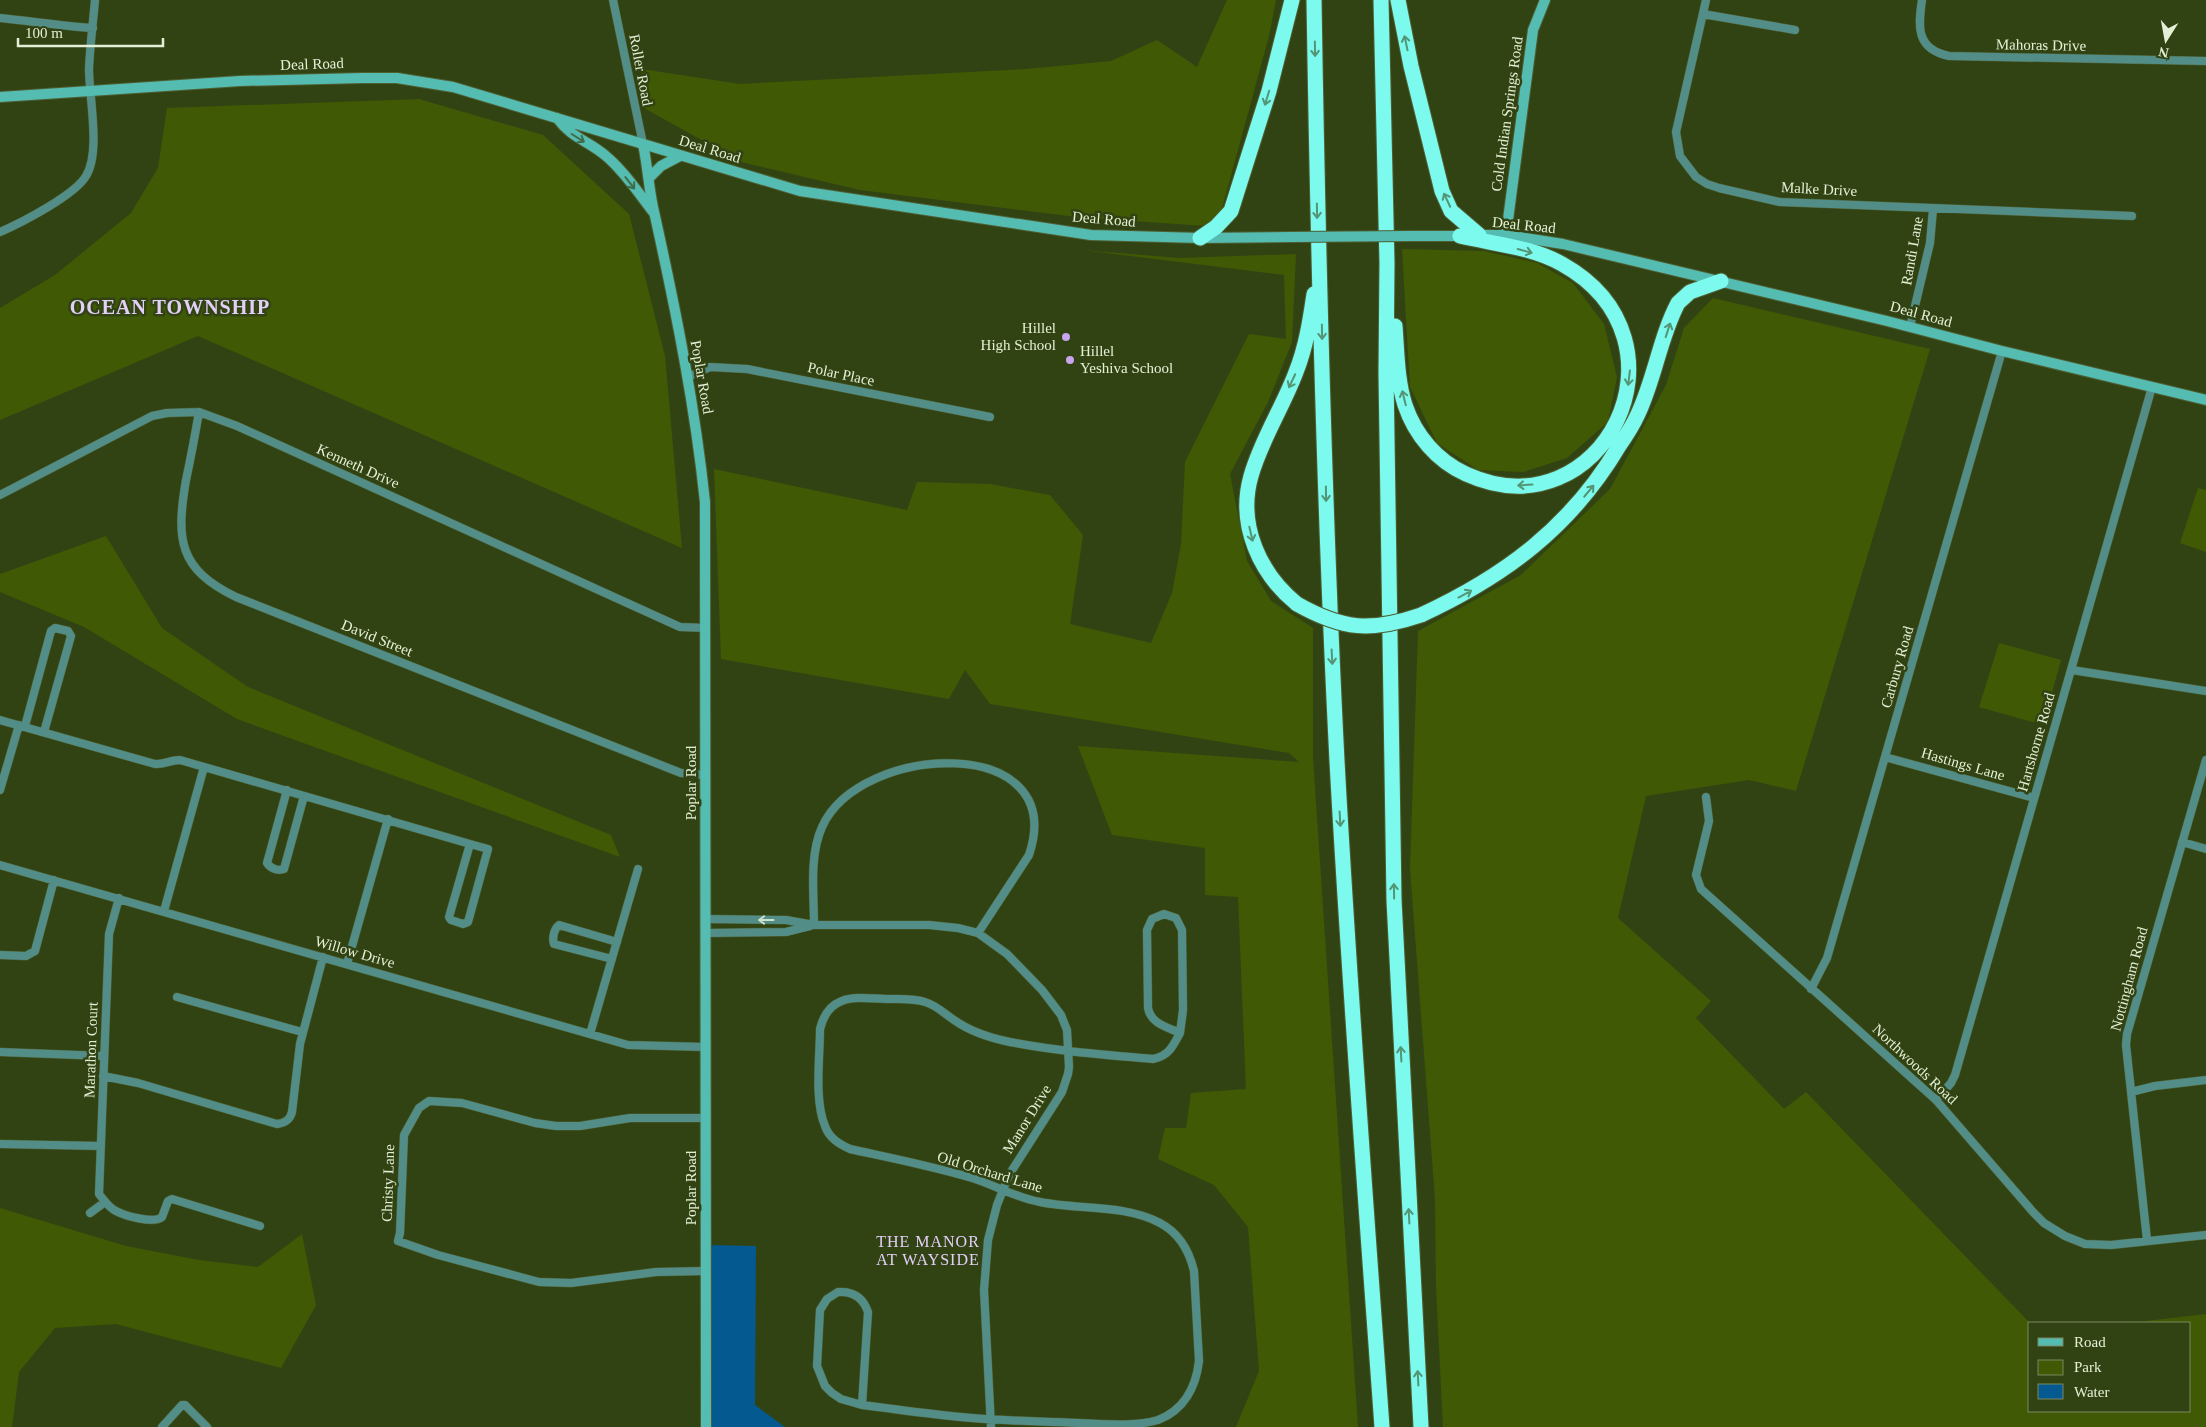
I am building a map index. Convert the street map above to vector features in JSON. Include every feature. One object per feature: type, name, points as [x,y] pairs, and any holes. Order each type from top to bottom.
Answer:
[{"type":"highway","points":[[1200,238],[1216,227],[1231,211],[1269,91],[1292,0]]},
{"type":"highway","points":[[1314,0],[1318,266],[1337,761],[1382,1427]]},
{"type":"highway","points":[[1381,0],[1387,263],[1386,373],[1394,900],[1421,1427]]},
{"type":"highway","points":[[1398,0],[1411,66],[1442,191],[1451,210],[1479,236]]},
{"type":"highway","points":[[1387,263],[1403,396],[1408,413],[1426,445],[1443,461],[1461,472],[1496,484],[1525,485],[1562,475],[1595,453],[1610,435],[1622,412],[1626,400],[1630,363],[1621,327],[1614,313],[1594,288],[1562,264],[1528,251],[1460,236]]},
{"type":"highway","points":[[1318,266],[1304,350],[1296,373],[1255,464],[1247,501],[1250,533],[1259,558],[1274,582],[1297,604],[1320,618],[1345,625],[1364,627],[1399,622],[1421,615],[1465,594],[1496,576],[1543,540],[1572,512],[1606,468],[1638,415],[1678,303],[1690,292],[1721,281]]},
{"type":"street","points":[[0,232],[73,189],[87,174],[91,165],[93,136],[89,69],[95,0]]},
{"type":"street","name":"Roller Road","points":[[613,0],[643,144]]},
{"type":"street","name":"Cold Indian Springs Road","points":[[1506,234],[1533,30],[1546,0]]},
{"type":"street","name":"Malke Drive","points":[[1706,0],[1676,132],[1680,156],[1696,177],[1707,184],[1780,202],[2132,216]]},
{"type":"street","name":"Mahoras Drive","points":[[1922,0],[1919,20],[1921,37],[1934,52],[1949,56],[2206,61]]},
{"type":"street","points":[[1703,14],[1795,30]]},
{"type":"street","points":[[0,18],[28,20],[50,25],[93,28]]},
{"type":"street","name":"Deal Road","points":[[0,97],[240,81],[397,78],[454,87],[771,184],[864,202],[1091,235],[1200,238],[1479,236],[1506,234],[1563,244],[2206,400]]},
{"type":"street","points":[[557,118],[566,130],[603,154],[620,170],[654,214]]},
{"type":"street","name":"Poplar Road","points":[[643,144],[650,177],[654,214],[688,377],[705,502],[706,1427]]},
{"type":"street","points":[[650,177],[661,166],[680,156]]},
{"type":"street","name":"Randi Lane","points":[[1910,327],[1930,243],[1933,209]]},
{"type":"street","name":"Carbury Road","points":[[1811,988],[1827,958],[2002,351]]},
{"type":"street","name":"Polar Place","points":[[688,377],[710,367],[747,369],[990,417]]},
{"type":"street","name":"Hartshorne Road","points":[[1936,1100],[1951,1083],[1955,1075],[2152,387]]},
{"type":"street","name":"Kenneth Drive","points":[[0,495],[152,416],[167,412],[200,412],[237,426],[680,627],[706,628]]},
{"type":"street","name":"David Street","points":[[200,412],[182,506],[182,536],[190,559],[200,573],[211,583],[236,597],[681,773],[705,775]]},
{"type":"street","points":[[0,790],[51,631],[55,628],[68,631],[71,636],[44,732]]},
{"type":"street","points":[[2072,670],[2206,692]]},
{"type":"street","points":[[0,720],[155,764],[162,764],[172,760],[204,767],[488,848],[468,922],[463,924],[451,920],[449,917],[470,844]]},
{"type":"street","name":"Hastings Lane","points":[[1885,757],[2034,798]]},
{"type":"street","name":"Nottingham Road","points":[[2147,1240],[2126,1046],[2127,1034],[2206,760]]},
{"type":"street","points":[[814,925],[817,843],[825,821],[838,804],[861,786],[892,772],[918,766],[961,764],[980,766],[999,772],[1013,782],[1028,801],[1034,824],[1029,855],[978,933]]},
{"type":"street","points":[[164,911],[204,767]]},
{"type":"street","points":[[287,790],[267,864],[275,869],[284,869],[304,796]]},
{"type":"street","name":"Northwoods Road","points":[[1706,796],[1709,821],[1696,870],[1698,884],[1701,889],[1936,1100],[2033,1212],[2055,1230],[2076,1241],[2097,1246],[2206,1235]]},
{"type":"street","points":[[347,964],[388,819]]},
{"type":"street","points":[[2182,842],[2206,848]]},
{"type":"street","name":"Willow Drive","points":[[0,865],[636,1046],[706,1048]]},
{"type":"street","points":[[590,1034],[638,869]]},
{"type":"street","points":[[0,955],[26,956],[35,951],[54,880]]},
{"type":"street","name":"Marathon Court","points":[[105,1202],[100,1194],[99,1186],[109,934],[119,898]]},
{"type":"street","name":"Old Orchard Lane","points":[[862,1405],[868,1312],[864,1301],[859,1297],[852,1293],[838,1292],[827,1299],[820,1310],[817,1366],[825,1386],[841,1399],[862,1405],[962,1417],[991,1423],[1135,1425],[1150,1423],[1171,1413],[1183,1402],[1195,1382],[1199,1360],[1194,1271],[1192,1261],[1183,1243],[1168,1228],[1145,1217],[1105,1208],[1041,1203],[954,1173],[850,1149],[833,1138],[825,1127],[820,1108],[820,1029],[822,1020],[830,1008],[847,999],[914,1000],[926,1002],[936,1007],[967,1028],[987,1036],[1011,1042],[1153,1059],[1166,1054],[1180,1033],[1184,1010],[1182,930],[1176,918],[1164,914],[1152,919],[1147,930],[1148,1008],[1152,1019],[1157,1023],[1180,1033]]},
{"type":"street","name":"Manor Drive","points":[[706,919],[786,920],[814,925],[943,925],[978,933],[1007,954],[1053,1002],[1067,1030],[1069,1067],[1062,1092],[1016,1160],[1002,1190],[992,1219],[985,1261],[984,1290],[991,1423]]},
{"type":"street","points":[[612,960],[554,944],[556,928],[559,925],[617,942]]},
{"type":"street","name":"Manor Drive","points":[[706,933],[786,932],[814,925]]},
{"type":"street","points":[[104,1076],[138,1083],[277,1124],[284,1123],[292,1112],[302,1032],[323,956]]},
{"type":"street","points":[[177,997],[302,1032]]},
{"type":"street","points":[[0,1052],[104,1056]]},
{"type":"street","points":[[2131,1092],[2155,1086],[2206,1080]]},
{"type":"street","name":"Christy Lane","points":[[706,1118],[630,1118],[580,1126],[556,1126],[535,1123],[462,1103],[442,1100],[429,1101],[419,1108],[404,1135],[400,1233],[398,1241],[438,1255],[540,1282],[571,1283],[656,1272],[706,1271]]},
{"type":"street","points":[[0,1144],[101,1146]]},
{"type":"street","points":[[90,1214],[105,1202],[115,1211],[153,1221],[162,1217],[168,1201],[172,1199],[260,1226]]},
{"type":"street","points":[[162,1427],[182,1405],[185,1405],[207,1427]]},
{"type":"green space","points":[[1227,0],[1276,0],[1269,36],[1220,216],[1207,226],[1085,218],[860,190],[741,162],[644,108],[641,69],[740,84],[1026,69],[1111,61],[1157,40],[1197,67]]},
{"type":"green space","points":[[419,99],[543,135],[629,214],[665,356],[682,548],[198,336],[0,420],[0,308],[55,275],[131,213],[158,168],[167,108]]},
{"type":"green space","points":[[1402,249],[1484,251],[1537,263],[1573,283],[1604,324],[1617,377],[1608,422],[1567,458],[1523,472],[1478,470],[1437,443],[1410,387]]},
{"type":"green space","points":[[1082,250],[1179,258],[1296,254],[1292,342],[1268,402],[1230,474],[1247,561],[1271,601],[1313,628],[1313,758],[1358,1427],[1236,1427],[1259,1371],[1248,1227],[1214,1185],[1158,1159],[1165,1128],[1186,1128],[1191,1093],[1246,1089],[1238,897],[1205,895],[1205,848],[1112,835],[1078,746],[1299,762],[1289,753],[990,704],[965,670],[949,699],[721,659],[714,469],[907,510],[917,482],[990,484],[1050,495],[1083,535],[1070,624],[1151,643],[1172,593],[1181,544],[1185,462],[1249,334],[1286,339],[1284,275]]},
{"type":"green space","points":[[1713,298],[1930,349],[1796,791],[1749,780],[1646,796],[1618,918],[1711,1001],[1696,1018],[1784,1109],[1806,1092],[2029,1322],[2028,1412],[2191,1412],[2191,1322],[2138,1322],[2206,1314],[2206,1427],[1443,1427],[1436,1287],[1435,1199],[1410,869],[1418,631],[1521,575],[1610,489],[1666,385],[1684,328]]},
{"type":"green space","points":[[2198,488],[2206,490],[2206,552],[2180,543]]},
{"type":"green space","points":[[106,536],[162,628],[248,687],[611,835],[620,857],[237,719],[84,627],[0,592],[0,574]]},
{"type":"green space","points":[[1999,643],[2061,660],[2043,725],[1979,707]]},
{"type":"green space","points":[[0,1208],[126,1246],[199,1260],[258,1267],[302,1234],[316,1305],[281,1368],[116,1324],[55,1328],[19,1372],[12,1427],[0,1427]]},
{"type":"water","points":[[708,1245],[756,1246],[755,1405],[785,1427],[701,1427]]},
{"type":"place","name":"Hillel High School","points":[[1066,337]]},
{"type":"place","name":"Hillel Yeshiva School","points":[[1070,360]]},
{"type":"district","name":"OCEAN TOWNSHIP","points":[[170,307]]},
{"type":"district","name":"THE MANOR AT WAYSIDE","points":[[928,1250]]}]
